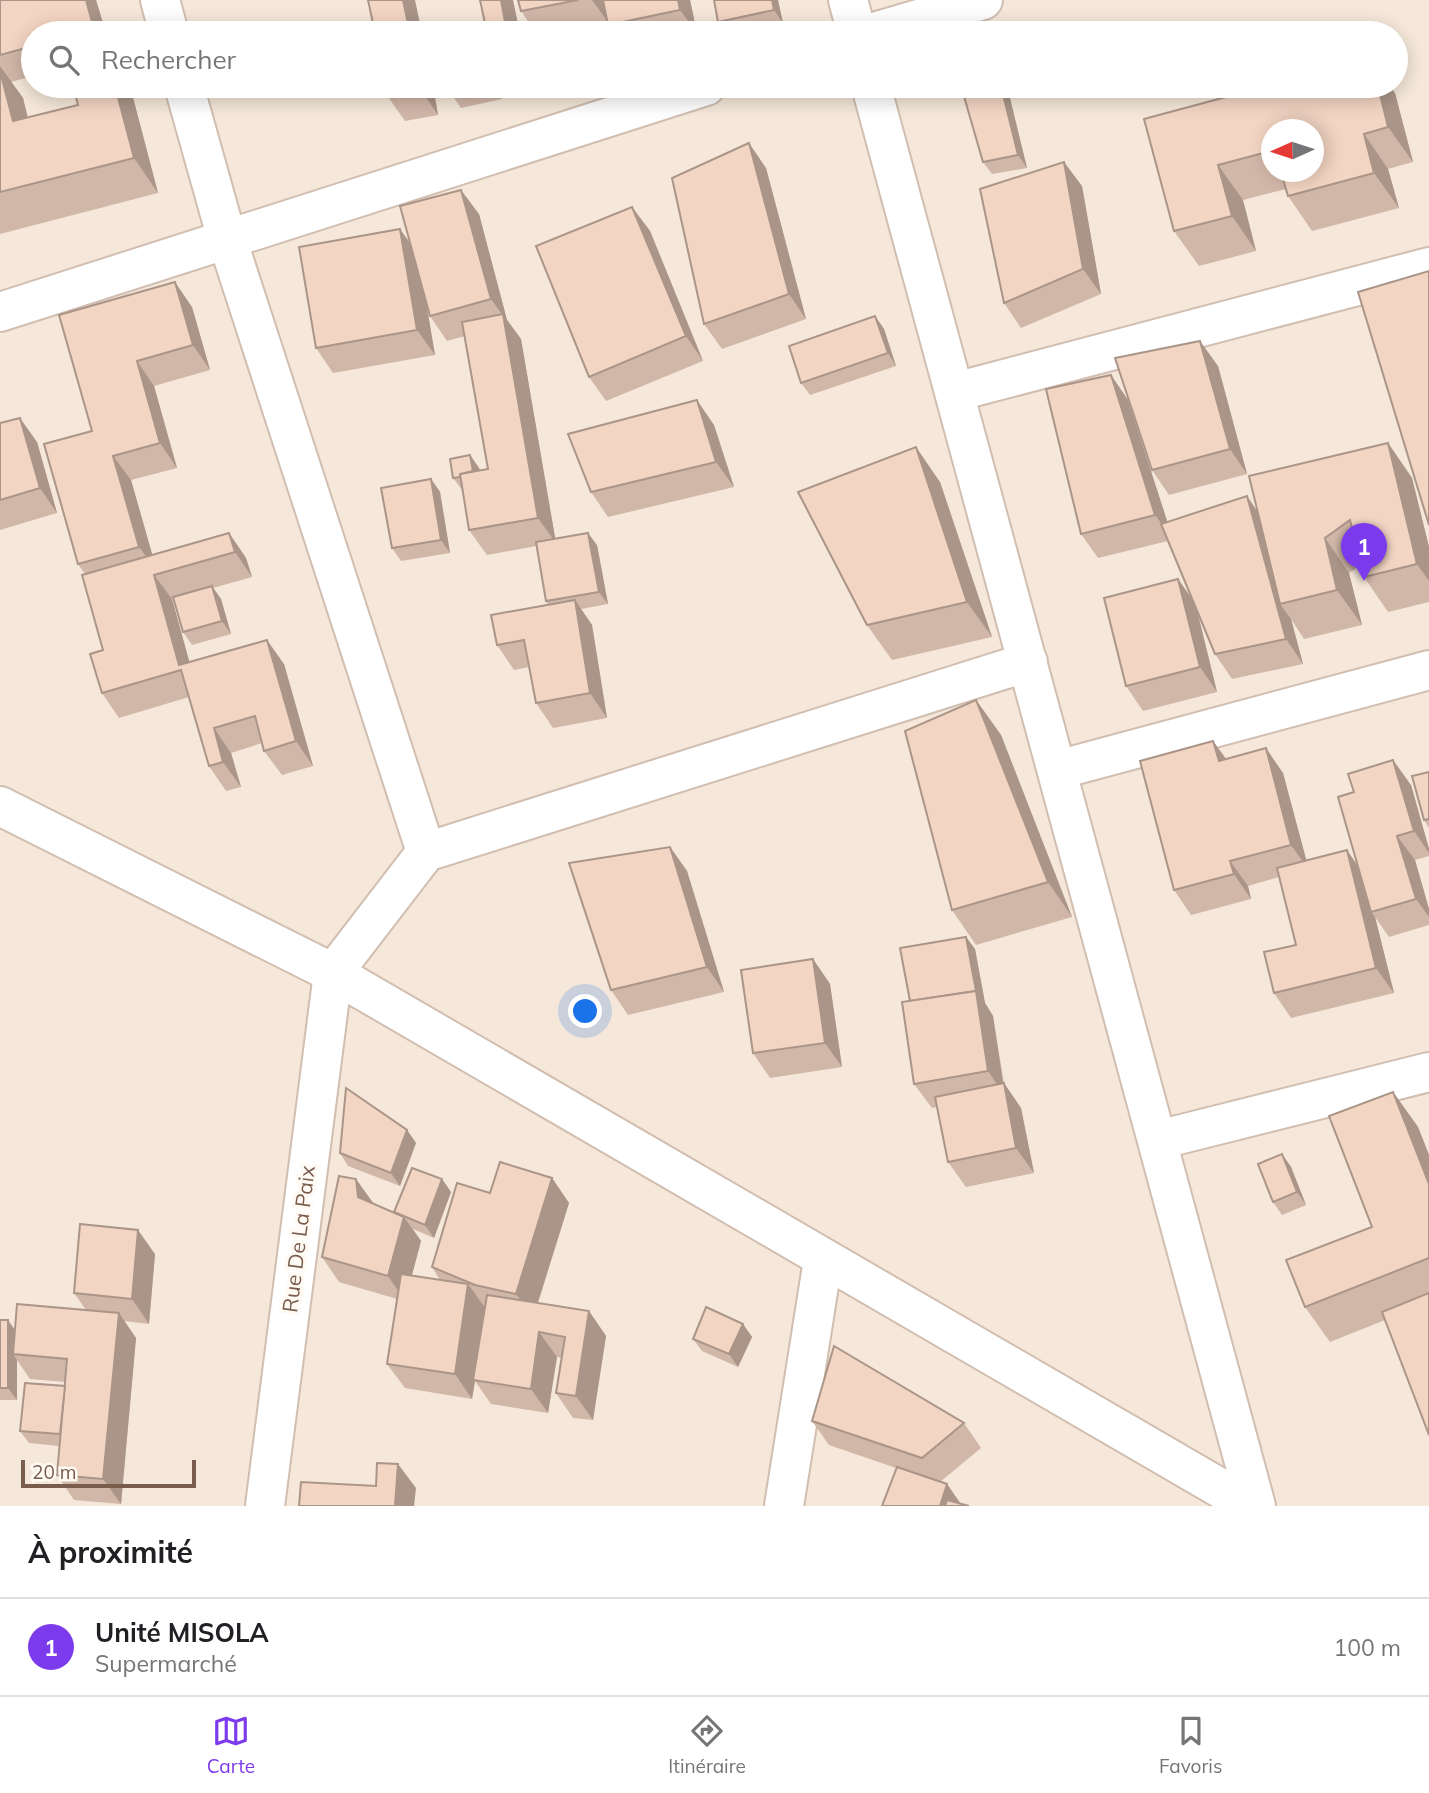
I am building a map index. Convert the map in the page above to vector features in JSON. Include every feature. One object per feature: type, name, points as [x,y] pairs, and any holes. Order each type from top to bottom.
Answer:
[{"type":"street","points":[[160,0],[166,21]]},
{"type":"street","points":[[848,0],[854,21]]},
{"type":"street","points":[[912,21],[983,0]]},
{"type":"street","points":[[187,98],[227,239],[426,852]]},
{"type":"street","points":[[0,312],[668,98]]},
{"type":"street","points":[[0,806],[332,973],[823,1260],[1213,1495],[1254,1506],[1158,1140],[874,98]]},
{"type":"street","points":[[955,393],[1429,267]]},
{"type":"street","points":[[332,973],[426,852],[1028,662]]},
{"type":"street","points":[[1057,770],[1429,670]]},
{"type":"street","name":"Rue De La Paix","points":[[265,1506],[332,973]]},
{"type":"street","points":[[1158,1140],[1429,1072]]},
{"type":"street","points":[[784,1506],[823,1260]]},
{"type":"shaded area","points":[[0,0],[1429,0],[1429,1506],[0,1506]]},
{"type":"building","points":[[0,0],[86,0],[92,21],[21,21],[21,49],[0,55]]},
{"type":"building","points":[[368,0],[403,0],[407,21],[372,21]]},
{"type":"building","points":[[480,0],[501,0],[505,21],[484,21]]},
{"type":"building","points":[[518,0],[578,0],[521,11]]},
{"type":"building","points":[[603,0],[678,0],[680,10],[627,21],[607,21]]},
{"type":"building","points":[[714,0],[772,0],[774,10],[718,21]]},
{"type":"building","points":[[0,71],[13,121],[78,105],[76,98],[118,98],[134,158],[0,192]]},
{"type":"building","points":[[964,98],[1004,98],[1018,155],[983,162]]},
{"type":"building","points":[[1222,98],[1381,98],[1388,127],[1364,134],[1374,173],[1288,196],[1284,182],[1324,182],[1324,119],[1261,119],[1261,154],[1218,165],[1232,216],[1174,231],[1144,119]]},
{"type":"building","points":[[749,143],[789,294],[704,324],[672,178]]},
{"type":"building","points":[[1064,162],[1083,269],[1004,303],[980,189]]},
{"type":"building","points":[[461,190],[491,299],[430,316],[400,206]]},
{"type":"building","points":[[632,207],[686,336],[589,377],[536,246]]},
{"type":"building","points":[[400,229],[417,330],[316,348],[299,247]]},
{"type":"building","points":[[1429,271],[1429,525],[1358,292]]},
{"type":"building","points":[[175,282],[193,345],[137,361],[160,443],[113,456],[139,547],[78,564],[44,444],[92,431],[59,315]]},
{"type":"building","points":[[503,314],[538,518],[469,530],[460,474],[488,469],[462,322]]},
{"type":"building","points":[[875,316],[888,353],[801,383],[789,346]]},
{"type":"building","points":[[1200,341],[1230,449],[1152,470],[1115,358]]},
{"type":"building","points":[[1111,375],[1155,515],[1081,534],[1046,389]]},
{"type":"building","points":[[697,400],[716,462],[591,492],[568,434]]},
{"type":"building","points":[[20,418],[40,488],[0,500],[0,423]]},
{"type":"building","points":[[1388,443],[1417,564],[1364,577],[1350,520],[1325,538],[1337,590],[1280,604],[1249,476]]},
{"type":"building","points":[[916,447],[967,602],[867,625],[798,492]]},
{"type":"building","points":[[470,455],[473,471],[453,478],[450,459]]},
{"type":"building","points":[[431,479],[441,540],[392,548],[381,488]]},
{"type":"building","points":[[1247,496],[1286,639],[1215,654],[1161,524]]},
{"type":"building","points":[[229,533],[235,552],[154,575],[179,665],[267,640],[296,741],[264,751],[255,716],[214,728],[223,762],[209,766],[181,670],[102,693],[90,654],[103,650],[82,575]]},
{"type":"building","points":[[588,533],[599,592],[546,601],[536,542]]},
{"type":"building","points":[[1178,579],[1200,667],[1126,686],[1104,598]]},
{"type":"building","points":[[212,586],[222,621],[183,632],[173,597]]},
{"type":"building","points":[[575,600],[590,693],[536,703],[524,640],[497,645],[491,615]]},
{"type":"building","points":[[976,700],[1048,882],[952,910],[905,731]]},
{"type":"building","points":[[1213,741],[1219,761],[1266,748],[1291,845],[1230,861],[1234,874],[1174,890],[1140,761]]},
{"type":"building","points":[[1393,760],[1414,831],[1397,836],[1416,899],[1371,912],[1338,797],[1354,792],[1348,774]]},
{"type":"building","points":[[1429,772],[1429,819],[1424,820],[1412,776]]},
{"type":"building","points":[[670,847],[707,967],[611,990],[569,863]]},
{"type":"building","points":[[1347,850],[1376,968],[1274,993],[1264,952],[1296,945],[1277,868]]},
{"type":"building","points":[[966,937],[976,991],[910,1001],[900,948]]},
{"type":"building","points":[[813,959],[825,1043],[753,1053],[741,970]]},
{"type":"building","points":[[976,991],[988,1071],[914,1084],[902,1002]]},
{"type":"building","points":[[1004,1083],[1016,1148],[948,1162],[935,1097]]},
{"type":"building","points":[[346,1088],[407,1130],[391,1173],[340,1153]]},
{"type":"building","points":[[1393,1092],[1429,1184],[1429,1258],[1305,1307],[1286,1260],[1372,1227],[1329,1116]]},
{"type":"building","points":[[1282,1154],[1297,1192],[1273,1202],[1258,1164]]},
{"type":"building","points":[[500,1162],[552,1178],[516,1294],[475,1285],[432,1267],[457,1183],[490,1193]]},
{"type":"building","points":[[412,1168],[442,1179],[425,1225],[394,1212]]},
{"type":"building","points":[[339,1176],[356,1179],[358,1197],[404,1217],[388,1276],[322,1257]]},
{"type":"building","points":[[80,1224],[138,1230],[132,1299],[74,1293]]},
{"type":"building","points":[[401,1274],[468,1284],[455,1374],[387,1364]]},
{"type":"building","points":[[1429,1293],[1429,1435],[1382,1312]]},
{"type":"building","points":[[487,1295],[589,1311],[576,1396],[556,1393],[565,1337],[539,1332],[531,1389],[473,1380]]},
{"type":"building","points":[[17,1304],[119,1313],[103,1479],[57,1475],[67,1359],[13,1354]]},
{"type":"building","points":[[706,1307],[743,1324],[729,1354],[693,1339]]},
{"type":"building","points":[[0,1320],[8,1320],[8,1388],[0,1388]]},
{"type":"building","points":[[834,1346],[964,1423],[922,1458],[812,1421]]},
{"type":"building","points":[[25,1383],[65,1386],[60,1434],[20,1431]]},
{"type":"building","points":[[377,1463],[398,1464],[395,1506],[299,1506],[301,1482],[376,1486]]},
{"type":"building","points":[[897,1467],[947,1484],[940,1506],[882,1506]]},
{"type":"building","points":[[947,1500],[969,1506],[945,1506]]},
{"type":"place","name":"Unité MISOLA","points":[[1364,581]]}]
